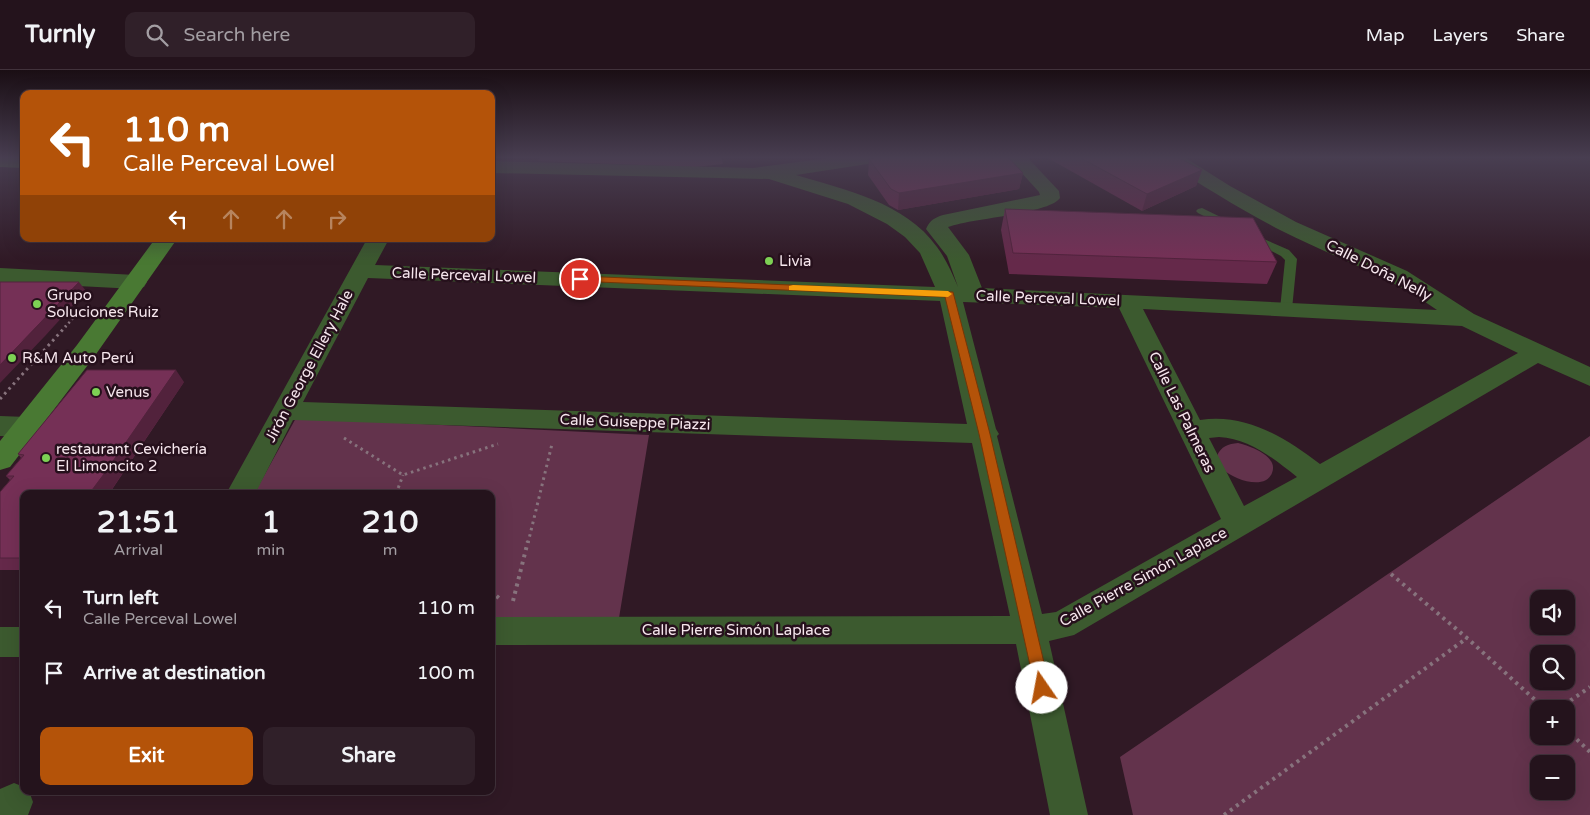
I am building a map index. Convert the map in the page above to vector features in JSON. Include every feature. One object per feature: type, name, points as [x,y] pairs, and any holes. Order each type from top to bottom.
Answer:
[{"type":"main road","points":[[0,460],[27,427],[164,242]]},
{"type":"main road","points":[[136,282],[173,242]]},
{"type":"street","points":[[824,192],[870,205],[898,221],[929,250],[961,294]]},
{"type":"street","points":[[1049,192],[1050,198],[1042,202],[950,218],[939,223],[937,229],[958,255],[961,294],[985,434],[1030,630],[1069,815]]},
{"type":"street","name":"Calle Doña Nelly","points":[[1226,192],[1289,226],[1399,276],[1466,319],[1590,377]]},
{"type":"street","name":"Jirón George Ellery Hale","points":[[242,490],[376,242]]},
{"type":"street","name":"Calle Perceval Lowel","points":[[361,271],[1127,301],[1466,319]]},
{"type":"street","points":[[0,275],[136,282]]},
{"type":"street","name":"Calle Las Palmeras","points":[[1127,301],[1238,523]]},
{"type":"street","name":"Calle Pierre Simón Laplace","points":[[501,620],[1030,630],[1062,625],[1538,352]]},
{"type":"street","name":"Calle Guiseppe Piazzi","points":[[285,412],[985,434]]},
{"type":"street","points":[[0,426],[27,427]]},
{"type":"street","points":[[1191,430],[1221,428],[1242,430],[1266,439],[1319,478]]},
{"type":"street","points":[[0,642],[20,642]]},
{"type":"lane","points":[[1202,211],[1285,253],[1291,259],[1286,310]]},
{"type":"path","points":[[0,399],[107,281]]},
{"type":"path","points":[[501,620],[558,420]]},
{"type":"path","points":[[344,438],[402,475]]},
{"type":"path","points":[[402,475],[501,443]]},
{"type":"path","points":[[397,490],[402,475]]},
{"type":"path","points":[[1391,574],[1467,638],[1535,700]]},
{"type":"path","points":[[1224,815],[1467,638]]},
{"type":"path","points":[[1571,700],[1590,687]]},
{"type":"path","points":[[1575,738],[1590,752]]},
{"type":"shaded area","points":[[296,418],[649,435],[619,618],[495,618],[495,490],[256,490]]},
{"type":"shaded area","points":[[1590,436],[1590,815],[1133,815],[1120,757]]},
{"type":"shaded area","points":[[1238,443],[1256,449],[1267,457],[1273,467],[1272,473],[1268,478],[1263,481],[1249,482],[1234,477],[1224,470],[1217,456],[1225,446]]},
{"type":"building","points":[[1005,209],[1253,218],[1277,262],[1013,253]]},
{"type":"building","points":[[0,282],[79,282],[0,365]]},
{"type":"building","points":[[87,370],[176,370],[92,490],[20,490],[20,558],[0,558],[0,492],[14,476],[6,476],[24,455],[18,454]]},
{"type":"slow traffic","points":[[793,288],[948,294]]},
{"type":"place","name":"Livia","points":[[769,261]]},
{"type":"place","name":"Grupo Soluciones Ruiz","points":[[37,304]]},
{"type":"place","name":"R&M Auto Perú","points":[[12,358]]},
{"type":"place","name":"Venus","points":[[96,392]]},
{"type":"place","name":"restaurant Cevichería El Limoncito 2","points":[[46,458]]},
{"type":"route","points":[[580,279],[950,294],[985,434],[1042,688]]}]
